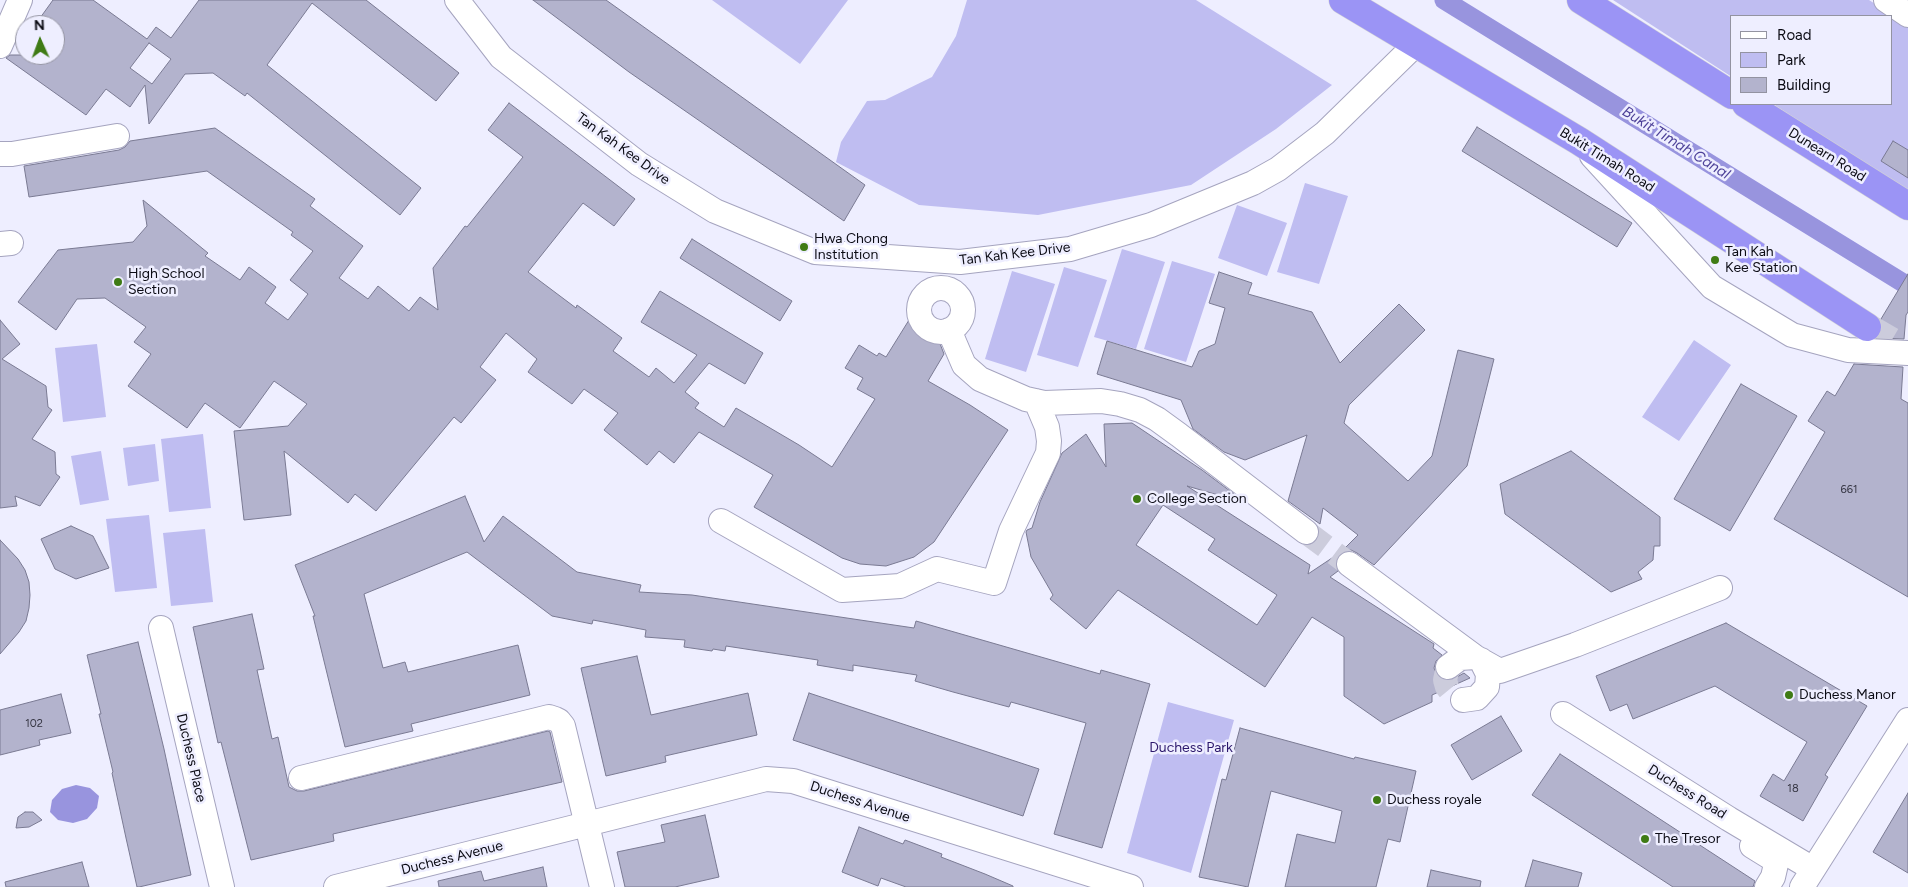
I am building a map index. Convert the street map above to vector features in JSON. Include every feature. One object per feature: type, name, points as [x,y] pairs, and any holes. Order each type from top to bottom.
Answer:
[{"type":"highway","name":"Bukit Timah Road","points":[[1342,0],[1578,142],[1867,327]]},
{"type":"highway","points":[[1581,0],[1730,94]]},
{"type":"highway","name":"Dunearn Road","points":[[1748,105],[1908,206]]},
{"type":"street","points":[[0,46],[20,0]]},
{"type":"street","name":"Tan Kah Kee Drive","points":[[457,0],[501,57],[638,164],[714,211],[815,252],[960,262],[1070,249],[1151,225],[1253,183],[1278,169],[1325,133],[1415,45]]},
{"type":"street","points":[[1886,0],[1908,15]]},
{"type":"street","points":[[0,154],[12,154],[117,136]]},
{"type":"street","points":[[1578,142],[1712,287],[1792,335],[1848,350],[1908,353]]},
{"type":"street","points":[[924,296],[925,260]]},
{"type":"street","points":[[958,297],[960,262]]},
{"type":"street","points":[[941,288],[951,291],[958,297],[962,306],[962,316],[958,324],[950,330],[940,332],[930,330],[923,324],[919,315],[919,305],[924,296],[931,290],[941,288]]},
{"type":"street","points":[[950,330],[964,365],[980,379],[1026,399],[1044,403],[1101,401],[1140,410],[1157,419],[1306,532]]},
{"type":"street","points":[[721,521],[842,590],[900,586],[937,569],[994,582],[1010,531],[1048,453],[1047,427],[1036,401]]},
{"type":"street","points":[[1349,564],[1478,658],[1500,671],[1575,645],[1720,588]]},
{"type":"street","name":"Duchess Place","points":[[161,628],[222,887]]},
{"type":"street","points":[[1448,667],[1460,658],[1478,658]]},
{"type":"street","points":[[1463,700],[1477,698],[1486,687],[1488,674],[1478,658]]},
{"type":"street","name":"Duchess Road","points":[[1563,714],[1704,803],[1808,878],[1908,720]]},
{"type":"street","points":[[301,778],[549,717],[560,721],[563,726],[602,887]]},
{"type":"street","name":"Duchess Avenue","points":[[336,887],[377,882],[586,824],[766,779],[793,781],[1131,887]]},
{"type":"street","points":[[1704,803],[1697,812],[1773,859],[1776,864],[1776,871],[1767,887]]},
{"type":"green space","points":[[712,0],[848,0],[800,64]]},
{"type":"green space","points":[[967,0],[1196,0],[1332,85],[1276,129],[1191,185],[1038,215],[919,205],[836,162],[841,142],[867,101],[885,100],[932,77],[956,36]]},
{"type":"green space","points":[[1613,0],[1869,0],[1892,15],[1730,15],[1730,76]]},
{"type":"green space","points":[[1893,15],[1908,25],[1908,192],[1775,105],[1893,105]]},
{"type":"green space","points":[[1305,183],[1348,196],[1319,284],[1277,272]]},
{"type":"green space","points":[[1237,205],[1287,223],[1267,276],[1218,258]]},
{"type":"green space","points":[[1122,249],[1165,262],[1136,349],[1094,337]]},
{"type":"green space","points":[[1172,261],[1215,274],[1186,362],[1144,349]]},
{"type":"green space","points":[[1064,267],[1107,280],[1078,367],[1037,355]]},
{"type":"green space","points":[[1012,271],[1055,284],[1026,372],[985,359]]},
{"type":"green space","points":[[1694,340],[1731,365],[1679,441],[1642,417]]},
{"type":"green space","points":[[97,344],[106,417],[63,422],[55,348]]},
{"type":"green space","points":[[203,434],[211,508],[169,512],[161,439]]},
{"type":"green space","points":[[155,444],[159,481],[128,486],[123,448]]},
{"type":"green space","points":[[101,451],[109,500],[80,505],[71,456]]},
{"type":"green space","points":[[149,515],[157,588],[115,592],[106,519]]},
{"type":"green space","points":[[205,529],[213,602],[171,606],[163,533]]},
{"type":"green space","name":"Duchess Park","points":[[1168,702],[1234,720],[1191,873],[1127,853]]},
{"type":"shaded area","points":[[76,785],[90,788],[99,796],[97,808],[87,819],[73,823],[58,820],[50,812],[52,800],[62,789]]},
{"type":"building","points":[[53,0],[93,0],[147,39],[156,27],[171,38],[199,0],[366,0],[459,73],[436,101],[312,3],[267,65],[421,188],[400,215],[247,93],[245,96],[213,73],[185,74],[149,124],[145,85],[130,107],[106,89],[86,115],[16,65],[65,65],[65,15],[42,15]],"holes":[[[149,43],[171,59],[152,84],[130,68]]]},
{"type":"building","points":[[533,0],[606,0],[865,185],[844,221],[629,72]]},
{"type":"building","points":[[10,55],[15,55],[15,64],[6,58]]},
{"type":"building","name":"High School Section","points":[[509,103],[635,199],[614,226],[583,203],[528,272],[576,308],[577,305],[622,338],[613,351],[649,377],[656,368],[674,383],[697,355],[641,322],[660,291],[763,353],[745,384],[709,363],[685,392],[699,403],[695,408],[724,427],[736,408],[832,467],[875,399],[857,389],[863,378],[845,368],[859,345],[877,356],[879,353],[886,357],[909,320],[937,336],[944,354],[928,381],[1008,430],[934,542],[914,557],[886,566],[860,564],[842,558],[754,507],[773,475],[699,432],[674,463],[659,451],[647,465],[604,430],[618,413],[584,389],[572,404],[528,372],[537,359],[506,333],[480,367],[496,380],[461,423],[454,417],[376,511],[355,494],[348,503],[284,451],[291,515],[244,520],[234,431],[288,426],[307,404],[274,381],[240,428],[205,403],[187,428],[128,386],[151,354],[134,342],[146,327],[105,298],[77,299],[56,330],[18,302],[58,250],[133,242],[147,226],[143,200],[208,253],[205,256],[240,280],[249,267],[276,287],[265,303],[288,320],[308,294],[290,280],[313,251],[291,235],[293,232],[207,171],[29,197],[24,166],[119,150],[130,141],[215,128],[315,199],[310,206],[363,246],[339,278],[368,299],[378,286],[409,311],[420,297],[438,310],[433,268],[465,226],[467,227],[523,157],[488,130]]},
{"type":"building","points":[[1477,127],[1632,223],[1617,247],[1462,151]]},
{"type":"building","points":[[1893,141],[1908,150],[1908,178],[1881,161]]},
{"type":"building","points":[[692,239],[792,301],[780,321],[680,258]]},
{"type":"building","name":"College Section","points":[[1219,272],[1252,283],[1248,294],[1312,312],[1340,363],[1399,304],[1425,330],[1349,405],[1344,423],[1408,481],[1432,456],[1458,350],[1494,359],[1467,466],[1374,565],[1351,550],[1344,551],[1338,555],[1335,562],[1338,571],[1330,577],[1434,644],[1433,648],[1442,655],[1436,661],[1434,668],[1437,675],[1442,679],[1450,681],[1464,673],[1470,678],[1432,695],[1432,702],[1384,724],[1344,696],[1344,637],[1312,617],[1265,687],[1118,590],[1086,629],[1050,599],[1053,595],[1031,557],[1026,532],[1032,528],[1040,502],[1062,453],[1086,434],[1106,467],[1104,424],[1132,423],[1202,470],[1246,503],[1187,486],[1310,565],[1308,574],[1341,552],[1358,535],[1323,508],[1320,524],[1288,501],[1307,435],[1245,460],[1224,452],[1193,429],[1181,400],[1097,374],[1107,341],[1192,367],[1199,351],[1215,344],[1225,308],[1209,303]],"holes":[[[1163,505],[1215,539],[1208,550],[1277,595],[1257,625],[1136,545]]]},
{"type":"building","points":[[1908,274],[1908,312],[1906,315],[1904,339],[1878,338],[1883,328],[1881,319]]},
{"type":"building","points":[[0,320],[20,344],[2,359],[46,386],[48,407],[52,410],[32,439],[55,452],[56,474],[60,477],[40,506],[15,496],[17,506],[0,508]]},
{"type":"building","points":[[1854,364],[1903,367],[1901,399],[1908,403],[1908,597],[1774,519],[1825,432],[1808,421],[1827,391],[1835,396]]},
{"type":"building","points":[[1741,384],[1797,416],[1730,531],[1674,499]]},
{"type":"building","points":[[1571,451],[1660,517],[1660,546],[1654,546],[1653,560],[1638,572],[1642,579],[1611,592],[1505,514],[1500,484]]},
{"type":"building","points":[[465,496],[484,542],[503,516],[577,572],[641,585],[639,592],[692,595],[914,628],[916,621],[1100,674],[1101,670],[1150,684],[1102,848],[1054,834],[1086,723],[1011,702],[1009,707],[953,692],[915,681],[917,675],[853,665],[853,671],[817,665],[818,660],[726,646],[725,651],[684,647],[685,640],[645,637],[646,630],[593,620],[592,624],[552,616],[467,552],[364,594],[383,668],[405,662],[408,672],[518,645],[530,695],[411,724],[413,731],[345,747],[313,616],[315,616],[295,565]]},
{"type":"building","points":[[71,526],[93,536],[109,568],[76,579],[55,569],[41,539]]},
{"type":"building","points":[[0,540],[18,559],[25,570],[29,582],[30,595],[26,621],[0,654]]},
{"type":"building","points":[[252,614],[264,669],[257,670],[272,739],[278,737],[289,787],[297,791],[304,791],[548,731],[550,732],[562,782],[333,834],[334,841],[251,860],[221,742],[218,743],[193,627]]},
{"type":"building","name":"Duchess Manor","points":[[1726,623],[1867,706],[1825,775],[1828,777],[1803,821],[1760,796],[1773,774],[1784,781],[1807,742],[1715,686],[1633,719],[1627,704],[1610,711],[1596,676]]},
{"type":"building","points":[[138,642],[164,749],[191,875],[137,887],[87,655]]},
{"type":"building","points":[[637,656],[651,715],[748,693],[757,735],[665,756],[666,762],[606,776],[581,668]]},
{"type":"building","points":[[809,693],[1039,769],[1023,816],[793,740]]},
{"type":"building","points":[[61,694],[71,733],[39,740],[40,745],[0,755],[0,710]]},
{"type":"building","points":[[1501,716],[1522,751],[1472,780],[1451,745]]},
{"type":"building","points":[[1240,728],[1354,759],[1355,757],[1416,771],[1400,842],[1388,839],[1376,887],[1285,887],[1297,834],[1335,843],[1342,811],[1271,791],[1248,887],[1199,877],[1222,779],[1226,780]]},
{"type":"building","name":"The Tresor","points":[[1560,754],[1755,881],[1753,887],[1673,887],[1532,795]]},
{"type":"building","points":[[1908,793],[1908,873],[1873,852]]},
{"type":"building","points":[[25,812],[33,812],[42,820],[29,827],[16,828],[18,817]]},
{"type":"building","points":[[705,815],[719,877],[675,887],[625,887],[617,852],[665,842],[661,825]]},
{"type":"building","points":[[859,827],[903,844],[905,840],[942,854],[941,857],[1013,887],[906,887],[881,878],[878,886],[842,872]]},
{"type":"building","points":[[1533,860],[1582,873],[1578,887],[1525,887]]},
{"type":"building","points":[[82,862],[89,887],[6,887],[5,882]]},
{"type":"building","points":[[543,867],[547,887],[439,887],[438,881],[481,871],[484,881]]},
{"type":"building","points":[[1431,870],[1481,881],[1480,887],[1427,887]]},
{"type":"waterway","name":"Bukit Timah Canal","points":[[1444,0],[1908,286]]},
{"type":"tunnel","points":[[1867,327],[1908,351]]},
{"type":"tunnel","points":[[1306,532],[1349,564]]},
{"type":"tunnel","points":[[1448,667],[1445,680],[1447,687],[1456,698],[1463,700]]},
{"type":"place","name":"Hwa Chong Institution","points":[[804,247]]},
{"type":"place","name":"Tan Kah Kee Station","points":[[1715,260]]},
{"type":"place","name":"High School Section","points":[[118,282]]},
{"type":"place","name":"College Section","points":[[1137,499]]},
{"type":"place","name":"Duchess Manor","points":[[1789,695]]},
{"type":"place","name":"Duchess royale","points":[[1377,800]]},
{"type":"place","name":"The Tresor","points":[[1645,839]]}]
